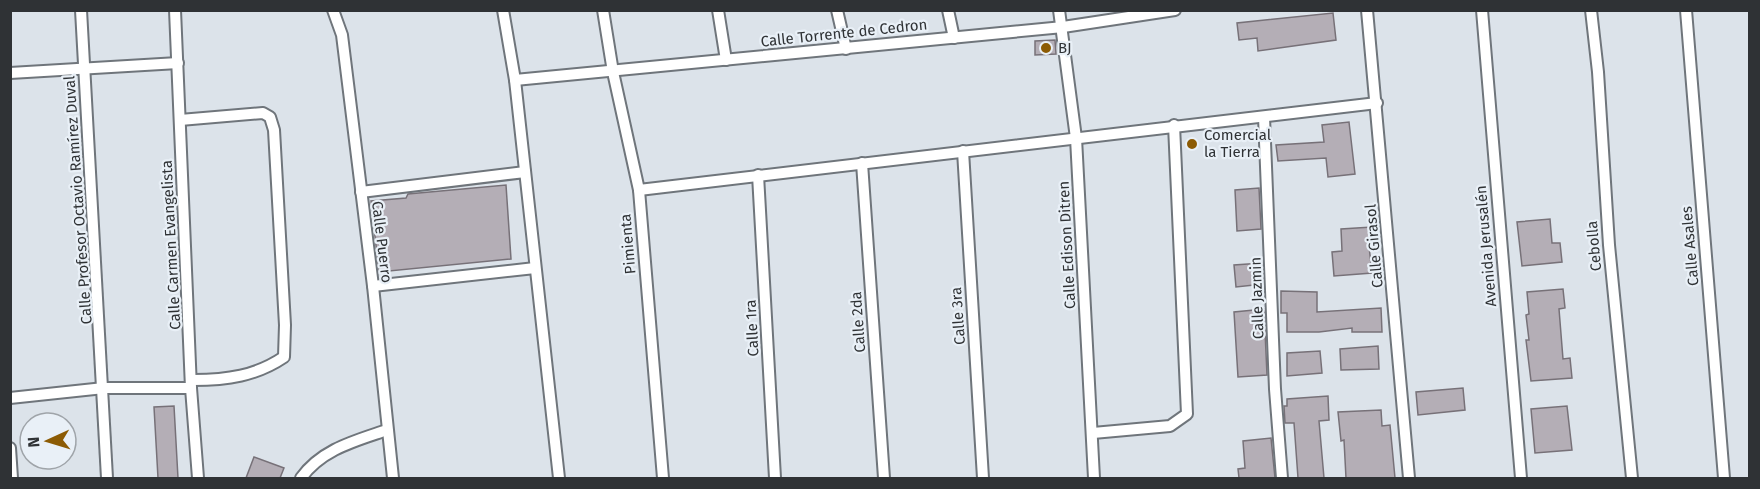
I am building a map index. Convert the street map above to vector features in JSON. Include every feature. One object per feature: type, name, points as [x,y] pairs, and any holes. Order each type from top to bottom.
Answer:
[{"type":"street","name":"Calle Profesor Octavio Ramírez Duval","points":[[81,10],[104,388],[107,478]]},
{"type":"street","name":"Calle Carmen Evangelista","points":[[175,10],[198,478]]},
{"type":"street","name":"Calle Puerro","points":[[333,10],[342,35],[373,286],[393,478]]},
{"type":"street","points":[[503,10],[514,80],[559,478]]},
{"type":"street","name":"Pimienta","points":[[603,10],[613,72],[639,190],[663,478]]},
{"type":"street","points":[[718,10],[726,60]]},
{"type":"street","points":[[837,10],[846,50]]},
{"type":"street","points":[[948,10],[954,38]]},
{"type":"street","name":"Calle Edison Ditren","points":[[1059,10],[1076,138],[1094,478]]},
{"type":"street","name":"Calle Torrente de Cedron","points":[[514,80],[846,50],[1063,27],[1175,10]]},
{"type":"street","name":"Calle Girasol","points":[[1367,10],[1409,478]]},
{"type":"street","name":"Avenida Jerusalén","points":[[1482,10],[1521,478]]},
{"type":"street","name":"Cebolla","points":[[1591,10],[1598,72],[1609,245],[1632,478]]},
{"type":"street","name":"Calle Asales","points":[[1686,10],[1724,478]]},
{"type":"street","points":[[10,73],[178,63]]},
{"type":"street","points":[[639,190],[1174,125],[1377,103]]},
{"type":"street","points":[[10,398],[104,388],[192,384],[235,378],[268,368],[284,357],[285,325],[274,130],[270,117],[263,113],[180,120]]},
{"type":"street","name":"Calle Jazmin","points":[[1264,117],[1275,388],[1282,478]]},
{"type":"street","points":[[1093,433],[1170,426],[1187,414],[1174,125]]},
{"type":"street","name":"Calle 3ra","points":[[963,151],[983,478]]},
{"type":"street","name":"Calle 2da","points":[[862,163],[884,478]]},
{"type":"street","points":[[361,192],[525,172]]},
{"type":"street","name":"Calle 1ra","points":[[758,176],[775,478]]},
{"type":"street","points":[[373,286],[535,268]]},
{"type":"street","points":[[301,478],[312,463],[330,452],[387,430]]},
{"type":"street","points":[[10,448],[12,478]]},
{"type":"building","points":[[1333,13],[1336,40],[1258,51],[1257,38],[1239,40],[1237,23]]},
{"type":"building","name":"BJ","points":[[1055,40],[1056,54],[1035,55],[1035,41]]},
{"type":"building","points":[[1349,122],[1355,174],[1328,177],[1326,158],[1278,161],[1276,145],[1324,142],[1322,125]]},
{"type":"building","points":[[506,185],[511,259],[379,272],[371,201],[406,198],[408,194]]},
{"type":"building","points":[[1259,188],[1261,229],[1237,231],[1235,190]]},
{"type":"building","points":[[1550,219],[1552,243],[1560,243],[1562,262],[1522,266],[1517,222]]},
{"type":"building","points":[[1372,227],[1373,246],[1369,246],[1372,273],[1334,276],[1332,252],[1342,251],[1341,229]]},
{"type":"building","points":[[1262,263],[1263,284],[1236,287],[1234,265]]},
{"type":"building","points":[[1563,289],[1565,308],[1559,309],[1563,359],[1570,358],[1572,378],[1531,381],[1526,340],[1529,340],[1526,315],[1529,314],[1527,292]]},
{"type":"building","points":[[1281,291],[1317,292],[1317,312],[1381,308],[1382,332],[1352,332],[1352,328],[1319,332],[1287,332],[1287,313],[1281,313]]},
{"type":"building","points":[[1264,309],[1267,375],[1238,377],[1234,312]]},
{"type":"building","points":[[1378,346],[1379,369],[1341,370],[1340,349]]},
{"type":"building","points":[[1320,351],[1322,373],[1287,376],[1287,353]]},
{"type":"building","points":[[1463,388],[1465,410],[1418,415],[1416,392]]},
{"type":"building","points":[[1328,396],[1329,420],[1319,421],[1324,478],[1298,478],[1294,423],[1285,423],[1284,406],[1287,406],[1287,399]]},
{"type":"building","points":[[174,406],[178,478],[158,478],[154,407]]},
{"type":"building","points":[[1567,406],[1572,450],[1535,453],[1531,409]]},
{"type":"building","points":[[1381,410],[1382,426],[1390,425],[1395,478],[1346,478],[1344,440],[1341,441],[1338,412]]},
{"type":"building","points":[[1271,438],[1275,478],[1239,478],[1238,469],[1245,468],[1243,441]]},
{"type":"building","points":[[254,457],[284,468],[280,478],[246,478]]},
{"type":"place","name":"BJ","points":[[1046,48]]},
{"type":"place","name":"Comercial la Tierra","points":[[1192,144]]}]
